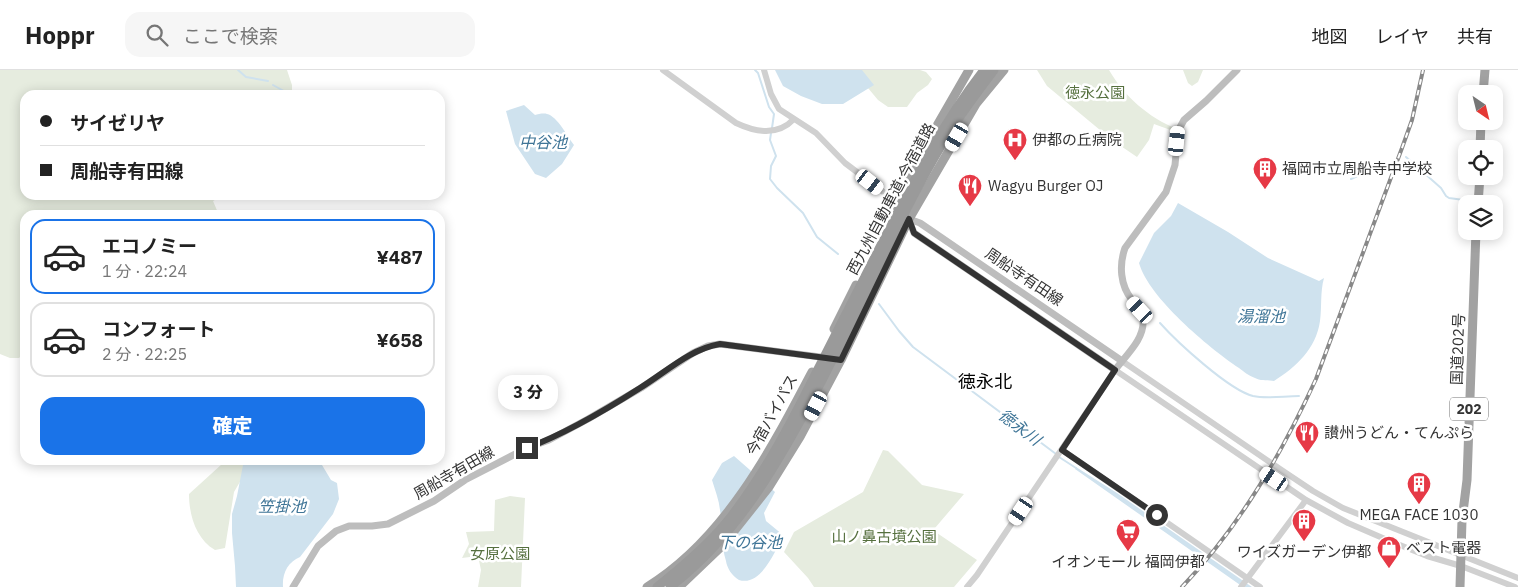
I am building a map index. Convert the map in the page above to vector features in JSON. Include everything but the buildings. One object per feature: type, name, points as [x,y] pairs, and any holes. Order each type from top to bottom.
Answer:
[{"type":"highway","name":"今宿バイパス","points":[[647,587],[702,542],[742,493],[781,429],[820,357],[927,143],[969,70]]},
{"type":"highway","name":"西九州自動車道;今宿道路","points":[[657,587],[707,543],[741,503],[757,480],[795,415],[937,137],[984,70]]},
{"type":"highway","name":"西九州自動車道;今宿道路","points":[[670,587],[694,567],[730,530],[764,485],[849,329],[898,226],[940,148],[974,96],[994,70]]},
{"type":"highway","points":[[679,587],[723,545],[769,487],[800,437],[841,360],[909,219],[976,104],[1004,70]]},
{"type":"highway","points":[[1484,85],[1485,70]]},
{"type":"highway","name":"国道202号","points":[[1460,587],[1462,520],[1467,480],[1476,240]]},
{"type":"main road","points":[[1115,370],[1137,342],[1144,319],[1128,294],[1123,282],[1121,271],[1126,248],[1166,192],[1175,164],[1178,131],[1184,120],[1237,70]]},
{"type":"main road","name":"周船寺有田線","points":[[898,203],[909,219],[914,233],[1115,370]]},
{"type":"main road","name":"周船寺有田線","points":[[909,219],[920,222],[1122,361]]},
{"type":"main road","name":"周船寺有田線","points":[[293,587],[318,546],[336,531],[349,526],[388,524],[434,502],[465,480],[588,419],[641,388],[693,353],[708,346],[720,344],[841,360]]},
{"type":"street","points":[[663,70],[736,123],[758,132],[775,130],[794,119]]},
{"type":"street","points":[[764,70],[778,109],[816,133],[845,163],[898,203]]},
{"type":"street","points":[[1122,361],[1313,491],[1343,508],[1518,578]]},
{"type":"street","points":[[967,587],[978,575],[1115,370],[1306,500],[1348,523],[1427,556],[1461,566],[1515,587]]},
{"type":"street","points":[[1062,450],[1245,582],[1260,587]]},
{"type":"street","points":[[1245,582],[1306,500]]},
{"type":"green space","points":[[0,70],[287,70],[292,90],[20,90],[20,200],[215,200],[213,201],[217,210],[20,210],[20,357],[10,358],[0,354]]},
{"type":"green space","points":[[853,70],[920,70],[926,72],[932,79],[928,85],[917,93],[907,107],[888,107],[878,100]]},
{"type":"green space","name":"徳永公園","points":[[1037,70],[1109,70],[1122,89],[1138,105],[1157,119],[1177,129],[1176,132],[1154,124],[1149,140],[1137,157],[1112,140],[1047,86]]},
{"type":"green space","points":[[1183,70],[1203,70],[1198,82],[1192,86],[1188,83]]},
{"type":"green space","name":"山ノ鼻古墳公園","points":[[883,450],[888,451],[922,485],[964,494],[935,528],[937,533],[977,560],[954,587],[814,587],[784,552],[794,532],[863,492]]},
{"type":"green space","points":[[221,465],[247,465],[244,475],[234,492],[225,548],[215,550],[198,533],[190,510],[189,494]]},
{"type":"green space","name":"女原公園","points":[[510,496],[525,498],[521,587],[478,587],[481,570],[478,556],[462,558],[469,544],[466,532],[494,531],[495,500]]},
{"type":"water","points":[[775,70],[862,70],[874,85],[843,104],[822,104],[801,96],[783,86]]},
{"type":"water","name":"中谷池","points":[[524,105],[535,115],[546,114],[555,119],[574,145],[562,164],[546,178],[535,174],[515,144],[506,111]]},
{"type":"water","name":"湯溜池","points":[[1178,203],[1268,258],[1319,281],[1324,278],[1320,321],[1314,340],[1304,356],[1290,370],[1274,381],[1259,380],[1251,376],[1212,348],[1181,321],[1154,291],[1145,277],[1139,263],[1154,233],[1171,216]]},
{"type":"water","name":"下の谷池","points":[[734,456],[775,492],[764,513],[766,521],[783,535],[767,566],[761,573],[747,581],[736,578],[727,566],[723,549],[721,516],[712,480],[722,463]]},
{"type":"water","name":"笠掛池","points":[[243,465],[322,465],[331,480],[337,483],[339,499],[333,514],[300,557],[289,565],[284,577],[283,587],[236,587],[232,514]]},
{"type":"water","name":"徳永川","points":[[1076,467],[1117,493],[1252,587],[1243,587],[1075,469]]},
{"type":"waterway","points":[[238,70],[246,77],[268,81]]},
{"type":"waterway","points":[[755,70],[758,73],[769,107],[774,114],[772,128]]},
{"type":"waterway","points":[[273,85],[282,90]]},
{"type":"waterway","points":[[771,133],[770,140],[776,156],[771,166],[770,179],[803,213],[817,237],[838,254]]},
{"type":"waterway","points":[[1406,157],[1441,188],[1446,196],[1458,199]]},
{"type":"waterway","points":[[1351,179],[1385,164]]},
{"type":"waterway","name":"徳永川","points":[[879,304],[913,347],[1056,454]]},
{"type":"waterway","points":[[1160,323],[1178,342],[1204,364],[1243,392],[1258,397],[1299,396]]},
{"type":"waterway","name":"徳永川","points":[[1059,457],[1076,468]]},
{"type":"railway","points":[[1182,587],[1203,564],[1258,489],[1303,407],[1316,379],[1412,120],[1423,70]]},
{"type":"place","name":"伊都の丘病院","points":[[1015,161]]},
{"type":"place","name":"福岡市立周船寺中学校","points":[[1265,190]]},
{"type":"place","name":"Wagyu Burger OJ","points":[[970,207]]},
{"type":"place","name":"讃州うどん・てんぷら","points":[[1307,454]]},
{"type":"place","name":"MEGA FACE 1030","points":[[1419,505]]},
{"type":"place","name":"ワイズガーデン伊都","points":[[1304,542]]},
{"type":"place","name":"イオンモール 福岡伊都","points":[[1128,552]]},
{"type":"place","name":"ベスト電器","points":[[1389,569]]},
{"type":"district","name":"徳永北","points":[[985,382]]},
{"type":"route","points":[[527,448],[549,440],[588,419],[641,388],[693,353],[708,346],[720,344],[841,360],[909,219],[914,233],[1115,370],[1062,450],[1157,515]]}]
